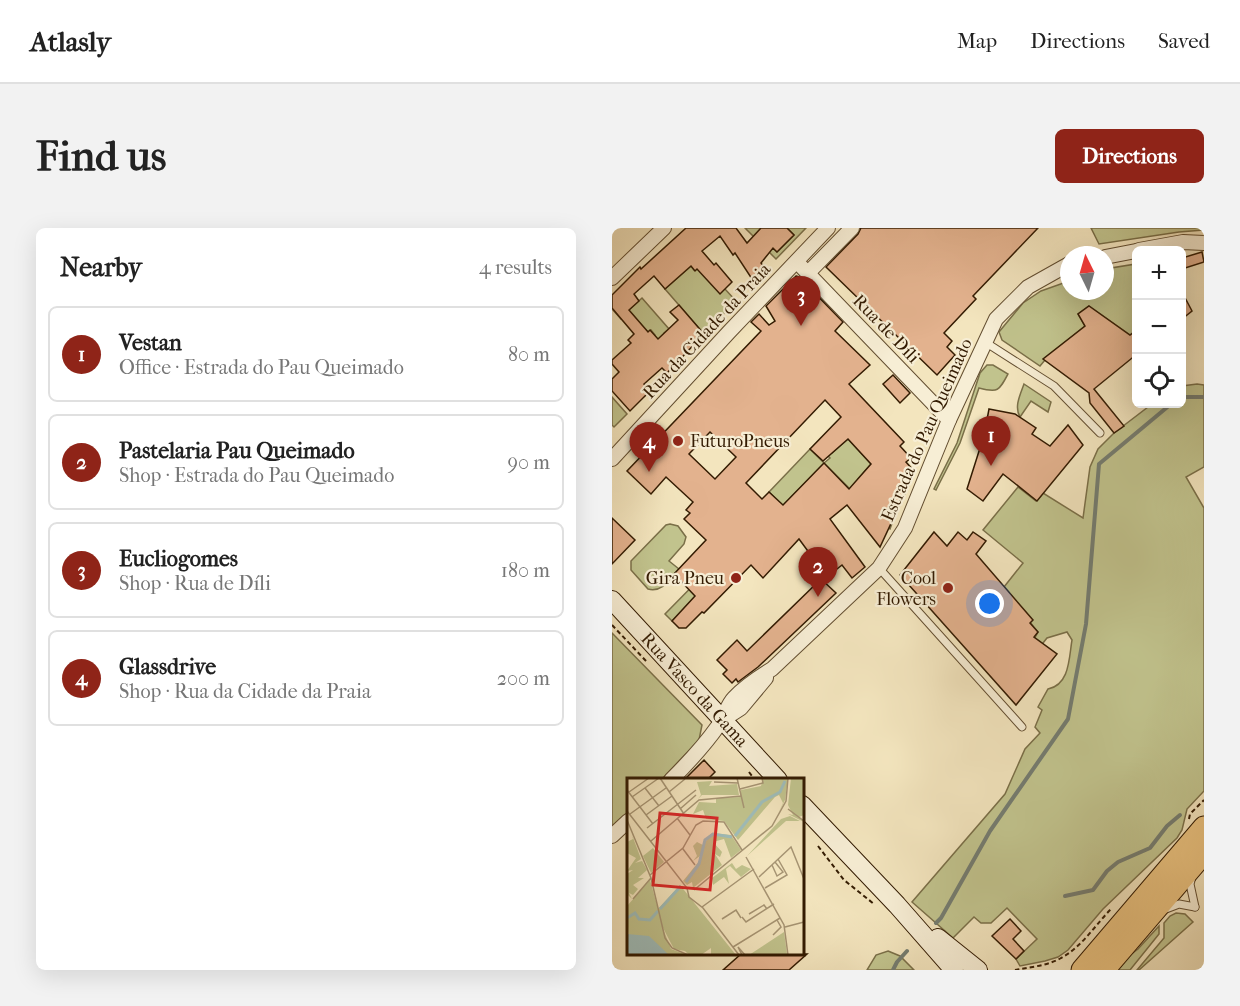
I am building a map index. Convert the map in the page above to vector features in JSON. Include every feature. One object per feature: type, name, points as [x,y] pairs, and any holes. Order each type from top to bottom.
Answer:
[{"type":"main road","name":"Rua Vasco da Gama","points":[[612,600],[776,778]]},
{"type":"main road","points":[[804,807],[897,905],[954,970]]},
{"type":"main road","points":[[1082,970],[1196,826]]},
{"type":"main road","points":[[1104,970],[1202,855]]},
{"type":"main road","points":[[897,905],[978,970]]},
{"type":"street","points":[[612,278],[664,228]]},
{"type":"street","name":"Rua da Cidade da Praia","points":[[612,459],[828,228]]},
{"type":"street","points":[[808,273],[852,228]]},
{"type":"street","points":[[1164,246],[1184,242],[1204,243]]},
{"type":"street","points":[[1114,255],[1132,252]]},
{"type":"street","name":"Rua de Díli","points":[[797,262],[949,420]]},
{"type":"street","name":"Estrada do Pau Queimado","points":[[673,778],[699,752],[723,720],[733,699],[753,681],[772,669],[879,568],[905,528],[949,420],[996,319],[1028,287],[1060,269]]},
{"type":"street","points":[[612,836],[627,822]]},
{"type":"lane","points":[[986,342],[1054,386],[1100,433]]},
{"type":"lane","points":[[879,568],[1022,727]]},
{"type":"path","points":[[1196,826],[1191,814],[1204,800]]},
{"type":"path","points":[[815,841],[844,880],[877,906]]},
{"type":"path","points":[[1015,970],[1060,959],[1074,949],[1119,902]]},
{"type":"green space","points":[[745,228],[761,228],[757,233],[777,252],[794,235],[787,228],[806,228],[776,259]]},
{"type":"green space","points":[[1091,228],[1204,228],[1204,230],[1099,244]]},
{"type":"green space","points":[[1132,265],[1132,333],[1130,335],[1089,306],[1078,314],[1085,326],[1044,359],[1040,366],[1002,340],[999,332],[1023,303],[1041,291],[1060,284],[1060,300],[1114,300],[1114,268]]},
{"type":"green space","points":[[691,266],[725,289],[736,301],[704,334],[665,289]]},
{"type":"green space","points":[[642,298],[669,329],[664,333],[683,356],[675,364],[653,338],[655,335],[651,330],[648,332],[630,312],[621,319],[613,310],[622,302],[629,310]]},
{"type":"green space","points":[[987,365],[993,365],[1008,374],[997,389],[979,388],[960,443],[936,490],[934,489],[957,443],[980,373]]},
{"type":"green space","points":[[1024,384],[1051,402],[1048,412],[1031,401],[1020,417],[1018,405]]},
{"type":"green space","points":[[1186,385],[1204,385],[1204,467],[1186,477],[1204,508],[1204,791],[1187,809],[1182,830],[1177,838],[1103,909],[1068,950],[1058,957],[1020,966],[1016,959],[1037,939],[1007,908],[991,923],[981,923],[974,917],[953,938],[912,902],[1005,794],[1025,749],[1040,733],[1035,727],[1042,710],[1038,707],[1048,689],[1061,682],[1069,662],[1072,640],[1067,632],[1047,638],[1004,692],[1038,632],[1004,587],[1023,563],[983,530],[1018,487],[1036,501],[1043,493],[1083,518],[1090,467],[1098,449],[1114,433],[1147,408],[1186,408]]},
{"type":"green space","points":[[612,397],[627,414],[614,427],[612,425]]},
{"type":"green space","points":[[848,439],[871,464],[858,479],[894,518],[890,529],[871,519],[848,487],[824,463],[830,458],[822,450],[832,453]]},
{"type":"green space","points":[[810,449],[824,463],[672,621],[665,614],[777,500],[769,492]]},
{"type":"green space","points":[[666,525],[678,526],[686,537],[684,544],[669,561],[679,569],[662,587],[648,589],[631,570],[631,561]]},
{"type":"green space","points":[[612,633],[702,725],[699,740],[663,778],[627,778],[627,813],[612,828]]},
{"type":"green space","points":[[1176,913],[1185,914],[1193,922],[1137,970],[1164,938],[1164,923]]},
{"type":"green space","points":[[1159,926],[1159,934],[1130,970],[1110,970],[1138,949]]},
{"type":"green space","points":[[888,951],[900,956],[914,970],[867,970],[876,955]]},
{"type":"building","points":[[686,228],[736,228],[747,243],[761,228],[787,228],[794,235],[777,252],[773,248],[761,263],[766,270],[754,282],[735,253],[733,255],[720,236],[702,251],[732,282],[720,294],[697,269],[695,271],[691,266],[665,289],[654,276],[634,294],[639,301],[629,310],[648,332],[650,330],[658,339],[678,320],[670,312],[679,305],[704,334],[667,373],[662,368],[644,384],[650,391],[630,411],[612,391],[612,379],[619,372],[612,364],[612,360],[631,343],[628,340],[634,334],[612,308],[612,295],[640,267],[641,269]]},
{"type":"building","points":[[861,228],[1038,228],[973,296],[976,299],[944,333],[952,341],[947,347],[955,355],[937,375],[826,267]]},
{"type":"building","points":[[1202,252],[1204,262],[1186,268],[1186,257]]},
{"type":"building","points":[[796,276],[843,322],[835,331],[870,365],[849,384],[904,442],[900,446],[911,458],[906,462],[915,472],[880,547],[847,505],[830,519],[865,567],[852,578],[842,565],[827,577],[799,539],[763,578],[751,565],[704,613],[702,612],[686,628],[679,628],[672,621],[695,596],[674,574],[706,540],[684,519],[690,513],[686,510],[693,502],[666,477],[651,494],[627,471],[761,331],[751,322],[759,314],[769,325],[775,321],[766,306]],"holes":[[[825,400],[841,417],[810,449],[823,461],[848,439],[871,464],[849,489],[824,463],[783,505],[769,492],[762,499],[746,483]],[[710,432],[736,457],[715,479],[689,454]]]},
{"type":"building","points":[[1186,300],[1192,311],[1186,316]]},
{"type":"building","points":[[1089,306],[1130,335],[1132,334],[1132,358],[1094,389],[1124,426],[1114,433],[1090,403],[1089,393],[1043,359],[1085,326],[1078,314]]},
{"type":"building","points":[[893,375],[910,393],[900,403],[883,384]]},
{"type":"building","points":[[989,409],[1015,414],[1036,428],[1032,434],[1050,446],[1068,425],[1083,445],[1037,501],[1003,474],[983,501],[967,489],[987,426]]},
{"type":"building","points":[[612,518],[635,540],[612,564]]},
{"type":"building","points":[[934,532],[947,546],[958,532],[967,540],[973,532],[986,541],[976,554],[1033,620],[1030,623],[1038,632],[1034,637],[1057,654],[1016,705],[900,575]]},
{"type":"building","points":[[821,579],[836,593],[758,667],[738,682],[736,679],[732,683],[723,674],[727,670],[717,660],[737,640],[747,651]]},
{"type":"building","points":[[704,760],[715,772],[709,778],[686,778]]},
{"type":"building","points":[[1010,919],[1021,931],[1013,939],[1024,951],[1016,959],[992,936]]},
{"type":"building","points":[[807,954],[789,970],[723,970],[740,955]]},
{"type":"waterway","points":[[1186,397],[1204,397]]},
{"type":"waterway","points":[[936,923],[990,831],[1068,719],[1086,624],[1099,464],[1166,408]]},
{"type":"waterway","points":[[1065,896],[1093,890],[1107,871],[1118,862],[1150,848],[1167,826],[1180,815]]},
{"type":"waterway","points":[[893,970],[907,951]]},
{"type":"place","name":"Eucliogomes","points":[[801,326]]},
{"type":"place","name":"FuturoPneus","points":[[678,441]]},
{"type":"place","name":"Vestan","points":[[991,466]]},
{"type":"place","name":"Glassdrive","points":[[649,472]]},
{"type":"place","name":"Gira Pneu","points":[[736,578]]},
{"type":"place","name":"Cool Flowers","points":[[948,588]]},
{"type":"place","name":"Pastelaria Pau Queimado","points":[[818,597]]}]
